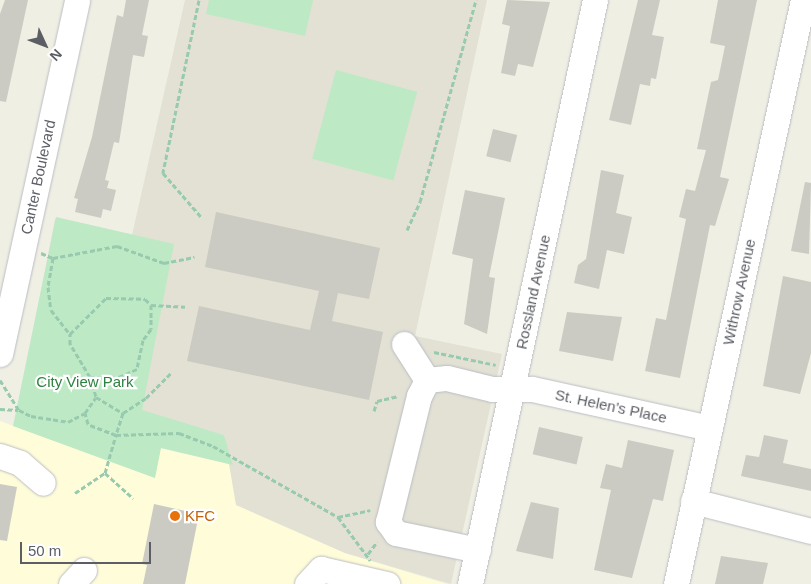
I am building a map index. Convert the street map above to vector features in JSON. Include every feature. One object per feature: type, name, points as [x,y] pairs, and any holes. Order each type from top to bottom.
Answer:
[{"type":"street","name":"Canter Boulevard","points":[[0,354],[77,0]]},
{"type":"street","name":"Rossland Avenue","points":[[470,584],[595,0]]},
{"type":"street","name":"Withrow Avenue","points":[[676,584],[803,0]]},
{"type":"street","points":[[404,344],[419,396],[388,522],[396,533],[478,550]]},
{"type":"street","name":"St. Helen's Place","points":[[417,387],[447,378],[492,389],[512,388],[709,428]]},
{"type":"street","points":[[0,456],[20,463],[43,483]]},
{"type":"street","points":[[693,501],[811,531]]},
{"type":"street","points":[[307,584],[320,569],[377,581]]},
{"type":"street","points":[[71,584],[84,570],[87,584]]},
{"type":"path","points":[[198,0],[163,172],[202,218]]},
{"type":"path","points":[[407,230],[420,202],[476,0]]},
{"type":"path","points":[[24,246],[53,258],[117,246],[164,263],[194,258]]},
{"type":"path","points":[[53,258],[48,287],[51,310],[70,334],[70,344],[90,377],[96,397],[123,413]]},
{"type":"path","points":[[70,334],[106,298],[145,299],[151,305],[185,307]]},
{"type":"path","points":[[90,377],[116,378],[137,369],[143,340],[151,330],[151,305]]},
{"type":"path","points":[[75,492],[105,473],[123,413],[146,398],[171,373]]},
{"type":"path","points":[[0,380],[19,410]]},
{"type":"path","points":[[374,411],[377,401],[417,387]]},
{"type":"path","points":[[0,409],[19,410],[68,422],[85,413],[96,397]]},
{"type":"path","points":[[85,413],[88,424],[116,435],[179,433],[213,446],[338,517],[368,554],[377,581]]},
{"type":"path","points":[[105,473],[133,498]]},
{"type":"path","points":[[338,517],[376,508]]},
{"type":"shaded area","points":[[185,0],[487,0],[415,336],[502,354],[451,584],[345,553],[236,505],[224,435],[142,412],[26,368],[55,219],[132,235]]},
{"type":"shaded area","points":[[0,421],[155,478],[160,448],[233,465],[237,505],[345,553],[447,584],[0,584]]},
{"type":"green space","points":[[209,0],[313,0],[305,36],[206,14]]},
{"type":"green space","points":[[336,70],[417,92],[393,181],[312,159]]},
{"type":"green space","name":"City View Park","points":[[56,217],[174,244],[142,410],[224,435],[233,465],[161,448],[155,478],[13,426]]},
{"type":"building","points":[[5,0],[28,0],[6,102],[0,101],[0,14]]},
{"type":"building","points":[[126,0],[149,0],[142,35],[148,36],[144,57],[133,55],[119,143],[114,142],[105,180],[109,181],[107,188],[116,190],[111,211],[103,209],[101,218],[75,212],[78,199],[74,198],[92,137],[117,15],[123,17]]},
{"type":"building","points":[[507,0],[550,2],[533,67],[518,64],[515,76],[501,73],[510,26],[502,24]]},
{"type":"building","points":[[638,0],[660,0],[652,35],[664,37],[656,79],[651,78],[650,86],[640,84],[631,125],[609,120]]},
{"type":"building","points":[[718,0],[757,0],[720,177],[729,179],[715,226],[710,225],[680,378],[645,371],[656,318],[666,320],[686,219],[679,217],[686,189],[695,191],[706,150],[697,149],[711,82],[718,80],[725,46],[710,43]]},
{"type":"building","points":[[493,129],[517,135],[510,162],[486,156]]},
{"type":"building","points":[[601,170],[624,175],[616,213],[632,217],[624,254],[607,250],[599,289],[574,283],[578,265],[586,259]]},
{"type":"building","points":[[805,182],[811,183],[809,254],[791,251]]},
{"type":"building","points":[[465,190],[505,198],[489,277],[495,278],[487,334],[464,324],[473,259],[452,254]]},
{"type":"building","points":[[216,212],[380,248],[369,299],[338,293],[332,321],[383,332],[369,400],[187,361],[199,306],[310,330],[319,291],[205,267]]},
{"type":"building","points":[[783,276],[811,282],[811,353],[800,394],[763,386]]},
{"type":"building","points":[[567,312],[622,317],[613,361],[559,351]]},
{"type":"building","points":[[539,427],[583,437],[577,464],[533,454]]},
{"type":"building","points":[[764,435],[788,440],[783,463],[811,469],[811,491],[741,476],[746,455],[759,457]]},
{"type":"building","points":[[628,440],[674,450],[663,501],[653,499],[632,578],[594,570],[611,490],[600,488],[606,464],[622,468]]},
{"type":"building","points":[[0,484],[17,487],[7,541],[0,540]]},
{"type":"building","points":[[531,502],[559,508],[553,559],[516,551]]},
{"type":"building","points":[[154,504],[199,514],[185,584],[143,584],[147,565],[142,564]]},
{"type":"building","points":[[721,556],[768,563],[763,584],[715,584]]},
{"type":"place","name":"KFC","points":[[175,516]]}]
